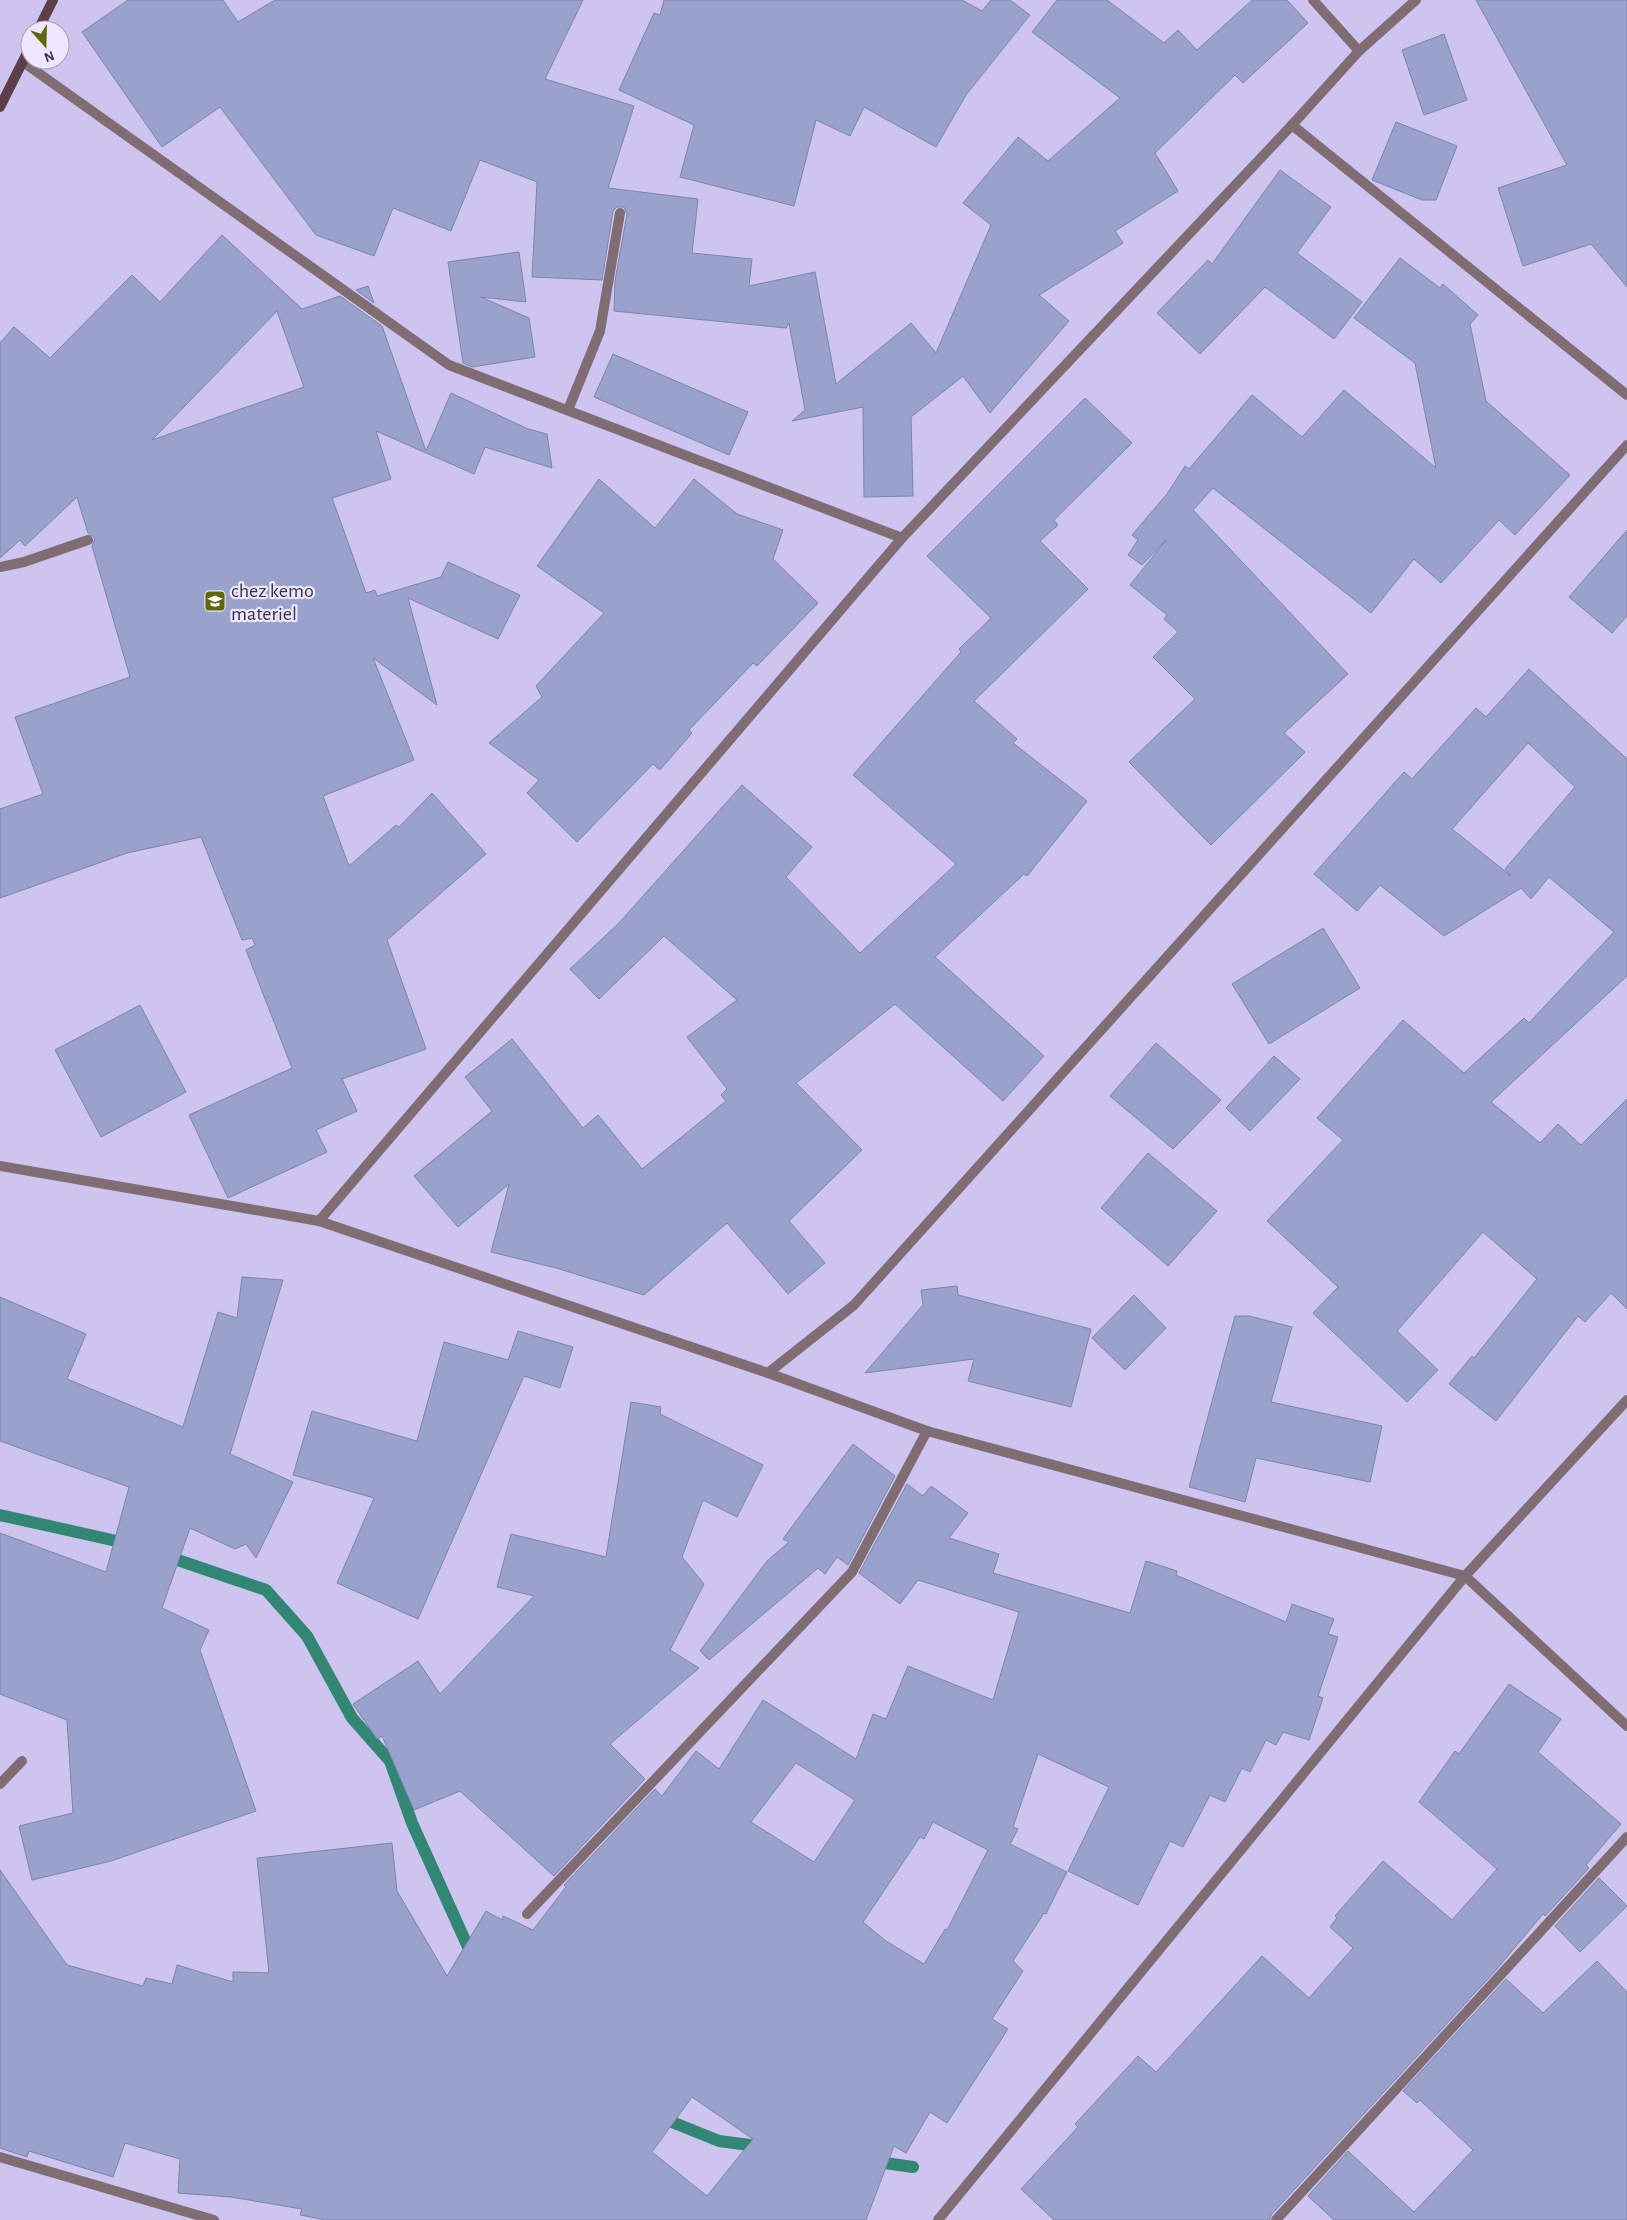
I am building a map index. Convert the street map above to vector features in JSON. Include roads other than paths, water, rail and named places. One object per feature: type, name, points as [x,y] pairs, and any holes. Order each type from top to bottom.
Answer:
[{"type":"street","points":[[43,20],[53,0]]},
{"type":"street","points":[[1313,0],[1359,51]]},
{"type":"street","points":[[319,1221],[902,538],[1292,125],[1359,51],[1416,0]]},
{"type":"street","points":[[0,107],[20,66]]},
{"type":"street","points":[[33,70],[449,365],[902,538]]},
{"type":"street","points":[[1292,125],[1627,395]]},
{"type":"street","points":[[568,410],[600,330],[620,213]]},
{"type":"street","points":[[768,1373],[854,1305],[1627,444]]},
{"type":"street","points":[[0,567],[24,562],[88,540]]},
{"type":"street","points":[[0,1166],[319,1221],[768,1373],[927,1431],[1465,1576],[1627,1726]]},
{"type":"street","points":[[938,2220],[1465,1576],[1627,1400]]},
{"type":"street","points":[[527,1914],[852,1572],[927,1431]]},
{"type":"street","points":[[0,1784],[22,1761]]},
{"type":"street","points":[[1276,2220],[1627,1837]]},
{"type":"street","points":[[0,2157],[214,2220]]},
{"type":"waterway","points":[[0,1515],[130,1544]]},
{"type":"waterway","points":[[163,1555],[266,1590],[307,1636],[352,1718],[390,1761],[412,1823],[473,1958]]},
{"type":"waterway","points":[[657,2116],[719,2141],[765,2147]]},
{"type":"waterway","points":[[871,2161],[913,2167]]},
{"type":"place","name":"chez kemo materiel","points":[[215,601]]}]
